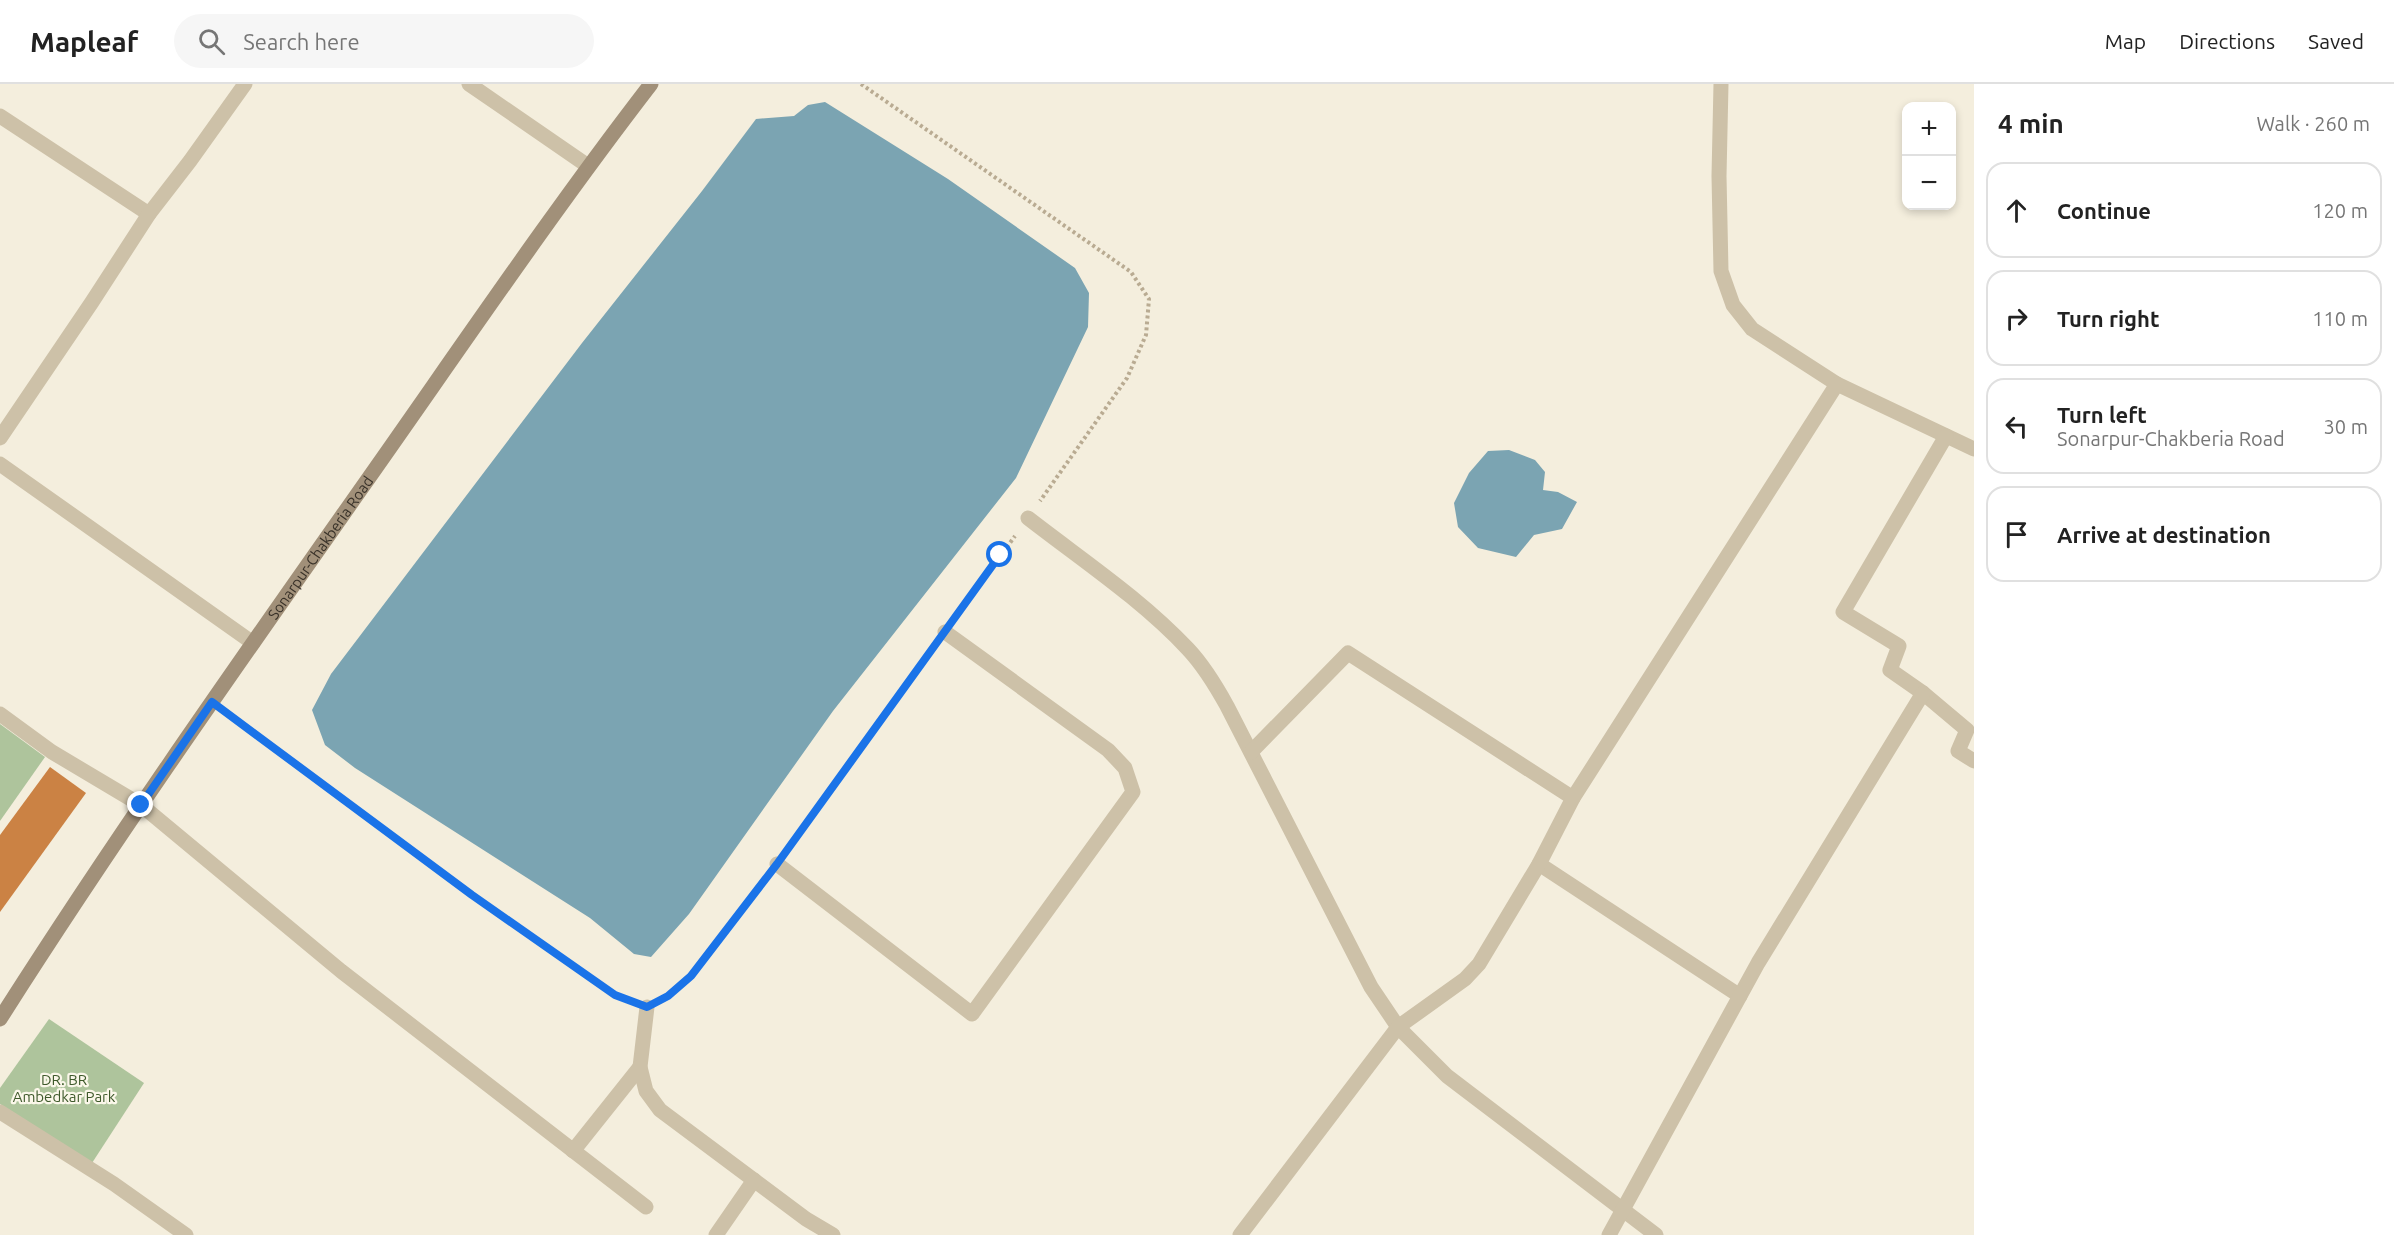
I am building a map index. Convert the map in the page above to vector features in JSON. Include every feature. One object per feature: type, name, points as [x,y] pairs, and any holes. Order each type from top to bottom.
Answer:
[{"type":"main road","name":"Sonarpur-Chakberia Road","points":[[0,1019],[141,805],[253,643],[588,166],[651,84]]},
{"type":"street","points":[[0,438],[148,214],[190,161],[245,84]]},
{"type":"street","points":[[469,84],[588,166]]},
{"type":"street","points":[[1721,84],[1719,176],[1721,272],[1733,305],[1752,329],[1837,384],[1974,449]]},
{"type":"street","points":[[0,116],[148,214]]},
{"type":"street","points":[[1240,1235],[1398,1027],[1465,979],[1479,964],[1539,864],[1573,798],[1837,384]]},
{"type":"street","points":[[1946,436],[1843,612],[1899,646],[1890,670],[1923,693],[1967,730],[1958,751],[1974,760]]},
{"type":"street","points":[[0,464],[253,643]]},
{"type":"street","points":[[1028,518],[1152,614],[1189,650],[1210,677],[1251,752],[1371,987],[1398,1027],[1447,1076],[1656,1235]]},
{"type":"street","points":[[777,864],[972,1014],[1024,946],[1133,792],[1125,768],[1108,750],[945,632]]},
{"type":"street","points":[[1251,752],[1348,653],[1573,798]]},
{"type":"street","points":[[1609,1235],[1758,963],[1923,693]]},
{"type":"street","points":[[0,714],[52,752],[141,805],[341,971],[646,1207]]},
{"type":"street","points":[[1539,864],[1740,996]]},
{"type":"street","points":[[647,1007],[640,1067],[646,1091],[660,1110],[806,1219],[833,1235]]},
{"type":"street","points":[[573,1151],[640,1067]]},
{"type":"street","points":[[0,1112],[114,1184],[186,1235]]},
{"type":"street","points":[[716,1235],[754,1180]]},
{"type":"path","points":[[212,702],[472,895],[615,995],[647,1007],[668,996],[691,976],[777,864],[1028,518],[1127,378],[1146,335],[1149,299],[1131,272],[861,84]]},
{"type":"green space","points":[[0,724],[45,757],[0,821]]},
{"type":"green space","name":"DR. BR Ambedkar Park","points":[[49,1019],[144,1083],[92,1163],[0,1104],[0,1088]]},
{"type":"water","points":[[825,102],[948,179],[1075,268],[1089,293],[1088,327],[1016,478],[833,711],[689,914],[651,957],[634,954],[590,918],[355,768],[325,745],[312,710],[331,674],[582,343],[756,119],[794,116],[808,105]]},
{"type":"water","points":[[1509,450],[1535,460],[1545,472],[1543,490],[1558,492],[1577,502],[1562,529],[1534,535],[1516,557],[1478,548],[1458,527],[1454,503],[1469,473],[1488,451]]},
{"type":"building","points":[[50,767],[86,793],[0,912],[0,835]]},
{"type":"route","points":[[141,805],[212,702],[472,895],[615,995],[647,1007],[668,996],[691,976],[777,864],[1000,555]]}]
